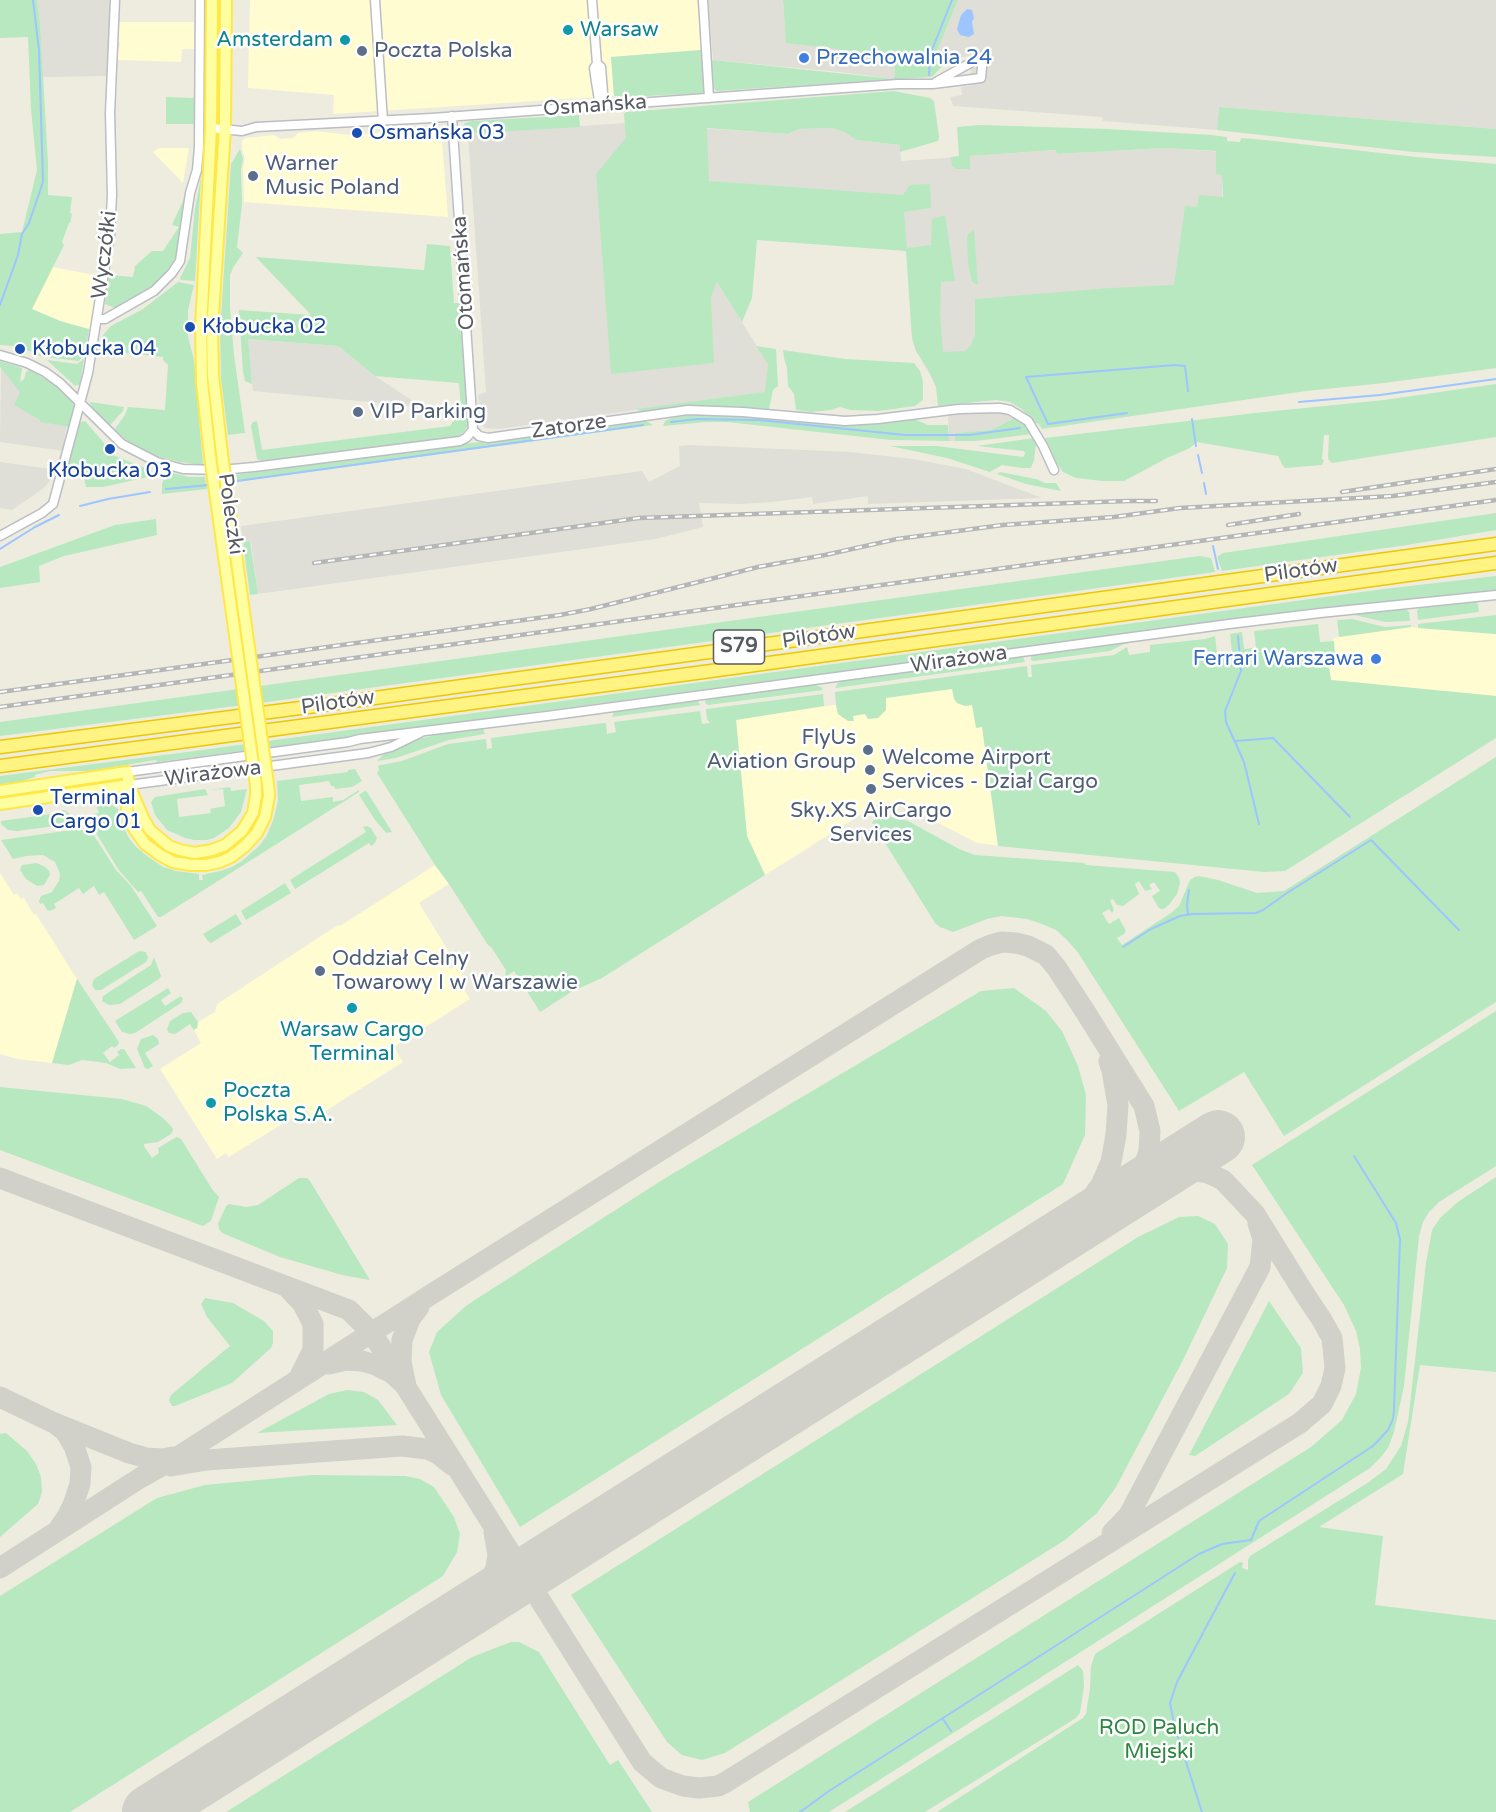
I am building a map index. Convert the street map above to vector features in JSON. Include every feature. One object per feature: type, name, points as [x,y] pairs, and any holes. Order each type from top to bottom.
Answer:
[{"type":"highway","name":"Pilotów","points":[[0,747],[332,704],[1496,544]]},
{"type":"highway","name":"Pilotów","points":[[0,766],[1496,563]]},
{"type":"main road","name":"Poleczki","points":[[127,772],[129,785],[143,818],[159,839],[180,850],[195,853],[225,845],[242,831],[253,813],[256,786],[210,456],[202,382],[201,328],[211,128],[212,0]]},
{"type":"main road","name":"Poleczki","points":[[129,785],[127,812],[133,827],[145,844],[167,858],[191,865],[206,865],[231,857],[257,833],[265,818],[268,784],[213,375],[212,332],[225,128],[226,0]]},
{"type":"main road","name":"Wirażowa","points":[[0,791],[127,772]]},
{"type":"main road","name":"Wirażowa","points":[[0,804],[129,785]]},
{"type":"street","name":"Wyczółki","points":[[0,536],[42,513],[53,504],[88,373],[111,224],[110,112],[116,0]]},
{"type":"street","points":[[97,320],[105,319],[154,291],[177,267],[183,248],[199,147],[200,0]]},
{"type":"street","points":[[375,0],[383,121]]},
{"type":"street","points":[[592,0],[597,64],[594,68],[600,103]]},
{"type":"street","points":[[703,0],[709,98]]},
{"type":"street","name":"Osmańska","points":[[211,128],[242,131],[256,127],[383,121],[600,103],[933,84],[981,78],[983,56],[933,84]]},
{"type":"street","name":"Otomańska","points":[[452,116],[473,430]]},
{"type":"street","points":[[0,356],[27,363],[45,372],[60,383],[122,444],[137,453],[166,465],[196,470],[254,467],[460,441],[473,430]]},
{"type":"street","name":"Zatorze","points":[[473,430],[479,436],[488,438],[688,410],[743,412],[845,421],[959,409],[1000,408],[1010,410],[1028,421],[1054,470]]},
{"type":"street","name":"Wirażowa","points":[[127,772],[1228,624],[1496,595]]},
{"type":"street","name":"Wirażowa","points":[[129,785],[368,753],[391,747],[423,732]]},
{"type":"shaded area","points":[[37,0],[109,0],[109,6],[111,6],[107,76],[43,77]]},
{"type":"shaded area","points":[[250,0],[697,0],[701,50],[611,57],[614,96],[333,114],[334,95],[248,88]]},
{"type":"shaded area","points":[[708,0],[783,0],[786,42],[896,56],[894,79],[713,60]]},
{"type":"shaded area","points":[[958,0],[1496,0],[1496,129],[1219,107],[1217,130],[1103,121],[1102,117],[953,106],[950,97],[962,95],[961,87],[973,85],[968,56],[948,60],[935,56]]},
{"type":"shaded area","points":[[119,22],[194,22],[194,49],[182,49],[181,62],[117,60],[120,43],[118,42]]},
{"type":"shaded area","points":[[625,123],[788,134],[799,129],[832,128],[856,140],[900,145],[901,161],[1057,150],[1057,154],[1164,148],[1223,152],[1220,276],[934,382],[916,351],[912,338],[907,251],[710,181],[717,282],[768,364],[766,392],[498,429],[485,428],[480,415],[478,395],[486,392],[468,134]]},
{"type":"shaded area","points":[[439,127],[448,217],[244,202],[245,158],[242,141],[245,138],[274,135],[280,139],[293,138],[298,133],[316,131],[351,135]]},
{"type":"shaded area","points":[[159,148],[189,148],[183,183],[153,152]]},
{"type":"shaded area","points":[[52,267],[100,276],[90,330],[31,309]]},
{"type":"shaded area","points":[[247,339],[338,346],[375,376],[422,407],[253,391]]},
{"type":"shaded area","points":[[1,366],[16,385],[29,387],[41,422],[67,426],[64,451],[0,442]]},
{"type":"shaded area","points":[[999,411],[1016,415],[991,430],[955,433],[955,441],[949,441],[948,412]]},
{"type":"shaded area","points":[[679,446],[850,452],[913,459],[966,469],[1042,498],[868,504],[868,496],[813,504],[812,497],[742,504],[699,503],[703,527],[655,539],[258,594],[251,541],[243,542],[241,526],[642,471],[649,482],[680,466]]},
{"type":"shaded area","points":[[0,462],[58,470],[44,488],[12,510],[0,508]]},
{"type":"shaded area","points":[[1411,627],[1496,634],[1496,696],[1331,680],[1328,661],[1336,656],[1333,638]]},
{"type":"shaded area","points":[[980,684],[1002,846],[977,843],[901,804],[881,802],[765,875],[747,836],[736,719]]},
{"type":"shaded area","name":"Warsaw Cargo Terminal","points":[[435,865],[449,884],[419,903],[449,952],[443,956],[450,969],[457,965],[467,981],[461,985],[470,999],[394,1047],[403,1062],[313,1119],[306,1109],[229,1157],[226,1153],[217,1159],[160,1069],[201,1043],[194,1030],[198,1022],[215,1012],[217,1004]]},
{"type":"shaded area","points":[[0,873],[14,895],[17,893],[21,899],[24,898],[34,915],[36,914],[77,979],[52,1063],[17,1059],[0,1054]]},
{"type":"green space","points":[[0,0],[37,0],[48,163],[48,195],[72,197],[70,213],[72,214],[62,242],[64,245],[32,309],[60,321],[89,329],[85,353],[79,361],[38,356],[14,346],[0,345],[0,234],[22,232],[37,170],[31,109],[28,37],[0,38]]},
{"type":"green space","points":[[783,0],[958,0],[935,56],[948,60],[931,77],[717,91],[714,89],[711,63],[713,60],[894,79],[896,56],[786,43]]},
{"type":"green space","points":[[701,50],[702,62],[704,62],[705,91],[703,93],[614,96],[611,57]]},
{"type":"green space","points":[[894,91],[930,98],[934,101],[938,141],[900,152],[900,145],[856,140],[832,128],[799,129],[788,134],[707,128],[709,181],[903,195],[910,185],[930,184],[931,208],[904,212],[907,248],[931,245],[932,219],[945,215],[955,281],[941,282],[940,313],[943,352],[965,351],[970,347],[975,335],[975,299],[1174,285],[1185,206],[1197,207],[1199,195],[1223,197],[1222,175],[1216,174],[1216,151],[1164,148],[1057,154],[1056,150],[970,156],[970,169],[956,169],[952,166],[951,157],[959,156],[957,127],[980,125],[1212,135],[1227,137],[1227,141],[1240,142],[1241,138],[1265,140],[1496,164],[1496,368],[1306,391],[1042,429],[1023,410],[1010,402],[996,400],[938,406],[936,387],[916,351],[912,338],[906,251],[757,240],[752,298],[742,322],[717,282],[711,297],[714,363],[611,374],[596,174],[626,138],[624,114],[626,112]]},
{"type":"green space","points":[[166,97],[194,98],[194,124],[166,124]]},
{"type":"green space","points":[[1219,107],[1496,129],[1496,157],[1413,152],[1217,130]]},
{"type":"green space","points":[[579,115],[580,127],[461,134],[465,123],[472,121]]},
{"type":"green space","points":[[240,149],[243,159],[242,204],[237,247],[243,253],[230,275],[230,308],[245,433],[228,435],[221,379],[220,332],[231,164]]},
{"type":"green space","points":[[201,177],[195,281],[181,280],[190,258]]},
{"type":"green space","points":[[185,196],[188,197],[175,263],[155,287],[117,309],[105,304],[109,275],[133,277],[135,266],[152,251],[163,251],[179,227],[172,225]]},
{"type":"green space","points":[[974,230],[978,285],[972,282],[968,264],[967,238],[968,234]]},
{"type":"green space","points":[[427,244],[450,246],[454,303],[460,303],[468,420],[464,432],[455,437],[263,461],[257,459],[251,426],[257,421],[262,450],[450,426],[461,410],[459,383],[375,376],[338,346],[248,339],[252,384],[245,381],[243,372],[239,310],[311,315],[256,257],[424,270]]},
{"type":"green space","points":[[178,282],[194,285],[188,310],[188,337],[194,360],[203,465],[156,456],[132,444],[114,430],[128,407],[165,410],[168,365],[163,357],[98,350],[103,335],[111,326],[143,309]]},
{"type":"green space","points":[[756,346],[776,349],[778,386],[773,390],[769,409],[696,406],[642,412],[636,409],[765,392],[768,364]]},
{"type":"green space","points":[[783,350],[845,359],[914,363],[920,371],[923,382],[923,400],[915,406],[879,411],[851,410],[840,407],[811,412],[796,410],[794,394],[788,386]]},
{"type":"green space","points":[[84,359],[80,384],[75,386],[47,360],[77,364]]},
{"type":"green space","points":[[0,361],[22,368],[20,382],[29,370],[51,382],[73,403],[75,409],[70,427],[40,422],[14,405],[20,392],[0,367]]},
{"type":"green space","points":[[1496,384],[1496,437],[1332,463],[1328,459],[1329,435],[1324,435],[1322,465],[1285,468],[1278,456],[1197,442],[1190,448],[1124,481],[1102,481],[1076,478],[1063,472],[1054,459],[1045,438],[1384,400]]},
{"type":"green space","points":[[88,399],[90,402],[124,407],[123,411],[110,425],[107,424],[95,413]]},
{"type":"green space","points":[[697,414],[864,425],[914,419],[928,425],[948,425],[949,441],[891,440],[727,422],[663,426],[665,421],[671,418]]},
{"type":"green space","points":[[1016,415],[1032,434],[976,441],[955,441],[955,433],[991,430]]},
{"type":"green space","points":[[644,420],[653,425],[235,482],[234,475]]},
{"type":"green space","points":[[85,421],[104,443],[108,453],[151,471],[148,477],[103,487],[86,487],[84,478],[68,464],[79,423]]},
{"type":"green space","points":[[1034,438],[1036,444],[1031,468],[1002,465],[990,472],[947,458],[890,446],[937,446],[1023,457],[1024,451],[977,446]]},
{"type":"green space","points":[[169,472],[189,477],[205,477],[207,489],[162,494],[162,484],[165,475]]},
{"type":"green space","points":[[1000,472],[1045,483],[1056,483],[1061,491],[1026,484],[997,474]]},
{"type":"green space","points":[[1496,513],[1496,530],[1407,545],[1222,571],[1217,557],[1223,553]]},
{"type":"green space","points":[[156,519],[157,535],[64,556],[39,566],[40,582],[0,588],[0,567],[115,525]]},
{"type":"green space","points":[[250,541],[258,594],[250,595],[243,542]]},
{"type":"green space","points":[[1199,556],[1211,558],[1215,572],[267,702],[0,736],[0,722]]},
{"type":"green space","points":[[1496,576],[1496,591],[1316,608],[272,747],[157,762],[156,760],[89,771],[50,771],[0,786],[0,776],[1384,589]]},
{"type":"green space","points":[[1476,602],[1479,612],[1418,620],[1419,608]]},
{"type":"green space","points":[[1406,609],[1409,612],[1410,621],[1385,622],[1354,615],[1359,613]]},
{"type":"green space","points":[[1496,615],[1496,634],[1418,628],[1418,624]]},
{"type":"green space","points":[[1352,619],[1385,627],[1411,625],[1411,627],[1339,637],[1337,620]]},
{"type":"green space","points":[[1318,624],[1320,642],[1334,641],[1335,661],[1328,662],[1331,680],[1496,696],[1496,738],[1285,871],[1264,872],[998,846],[982,727],[976,728],[972,705],[965,706],[957,703],[952,689],[886,698],[886,710],[878,718],[868,719],[865,714],[853,716],[854,721],[848,721],[838,714],[836,705],[835,692],[1027,666],[1028,677],[1032,677],[1031,665],[1114,655],[1127,647],[1129,655],[1150,652],[1150,645],[1215,636],[1217,653],[1232,652],[1230,634],[1242,632],[1244,649],[1256,648],[1254,631]]},
{"type":"green space","points":[[1138,641],[1124,644],[1110,651],[1031,660],[1031,654]]},
{"type":"green space","points":[[1023,656],[1025,662],[835,688],[845,679]]},
{"type":"green space","points":[[813,684],[823,690],[708,705],[705,703],[706,700],[726,695]]},
{"type":"green space","points":[[823,694],[824,706],[736,720],[747,836],[765,875],[602,978],[573,991],[540,1012],[514,971],[505,977],[506,970],[435,865],[377,773],[378,766],[402,761],[448,744],[486,739],[487,749],[492,748],[491,738],[604,723],[606,723],[607,734],[616,732],[614,722],[700,711],[702,724],[710,723],[706,709]]},
{"type":"green space","points":[[698,701],[700,705],[612,717],[614,712]]},
{"type":"green space","points":[[483,728],[485,734],[449,740],[396,758],[377,761],[383,755],[415,740],[443,733]]},
{"type":"green space","points":[[1496,757],[1496,1002],[1284,1136],[1244,1072],[1179,1111],[1077,951],[1066,939],[1056,930],[1042,924],[1027,919],[1001,916],[953,932],[940,927],[935,923],[872,822],[887,816],[908,821],[959,849],[975,855],[1175,872],[1180,883],[1177,894],[1164,909],[1158,907],[1152,896],[1160,891],[1154,882],[1149,885],[1152,889],[1145,891],[1139,881],[1135,884],[1139,894],[1123,906],[1117,905],[1113,899],[1110,900],[1114,910],[1112,913],[1109,909],[1102,913],[1109,924],[1119,918],[1126,931],[1117,938],[1122,945],[1179,906],[1190,880],[1195,877],[1218,880],[1257,893],[1284,891]]},
{"type":"green space","points":[[355,769],[362,781],[352,787],[335,789],[329,781],[299,785],[301,801],[333,797],[333,802],[343,800],[359,790],[359,792],[161,917],[158,917],[141,891],[138,892],[118,869],[93,828],[94,814],[99,813],[96,804],[110,803],[118,809],[122,825],[136,847],[163,867],[199,874],[199,880],[203,880],[202,875],[232,867],[260,845],[274,818],[278,800],[277,781],[348,772],[348,770]]},
{"type":"green space","points":[[230,787],[231,791],[247,789],[241,812],[229,828],[207,840],[185,838],[167,830],[155,815],[151,802],[155,797],[205,789],[208,795],[177,799],[179,817],[211,813],[210,809],[225,806],[223,789],[210,790]]},
{"type":"green space","points":[[365,791],[392,832],[386,833],[375,820],[359,795]]},
{"type":"green space","points":[[64,810],[70,814],[68,818],[56,826],[17,831],[8,830],[1,824],[1,821],[52,814]]},
{"type":"green space","points":[[367,826],[377,838],[375,843],[371,846],[369,843],[295,889],[290,880],[366,832],[363,827]]},
{"type":"green space","points":[[79,829],[93,834],[157,926],[134,940],[104,892],[99,895],[94,886],[83,894],[79,888],[54,904],[56,908],[47,910],[39,901],[41,896],[52,892],[59,881],[60,874],[55,862],[43,855],[13,859],[1,840]]},
{"type":"green space","points":[[37,863],[49,871],[50,875],[44,885],[37,886],[26,879],[20,870],[22,865]]},
{"type":"green space","points":[[285,883],[291,893],[246,920],[241,911]]},
{"type":"green space","points":[[236,914],[242,924],[211,943],[208,941],[203,934]]},
{"type":"green space","points":[[139,951],[146,952],[148,958],[146,962],[101,990],[95,990],[92,985],[94,979]]},
{"type":"green space","points":[[154,957],[161,976],[159,979],[120,1004],[109,1005],[102,1001],[103,996],[151,965]]},
{"type":"green space","points":[[77,979],[119,1042],[114,1048],[112,1046],[103,1053],[110,1062],[119,1055],[117,1052],[124,1049],[136,1068],[120,1069],[106,1063],[82,1060],[69,1065],[52,1063]]},
{"type":"green space","points":[[168,988],[171,993],[161,1000],[165,1006],[181,996],[183,999],[181,1003],[135,1033],[122,1032],[115,1021]]},
{"type":"green space","points":[[1014,988],[1046,1011],[1062,1031],[1078,1066],[1086,1095],[1085,1135],[1063,1184],[520,1527],[441,1395],[429,1352],[437,1332],[467,1305],[667,1177],[981,991]]},
{"type":"green space","points":[[1496,1011],[1496,1166],[1439,1202],[1423,1222],[1419,1236],[1404,1386],[1394,1432],[1388,1448],[1381,1457],[1370,1468],[829,1812],[750,1812],[748,1802],[1311,1447],[1342,1420],[1356,1394],[1361,1368],[1356,1331],[1344,1305],[1252,1165]]},
{"type":"green space","points":[[191,1012],[198,1022],[197,1028],[194,1030],[190,1024],[175,1034],[169,1033],[167,1029],[170,1021],[183,1013]]},
{"type":"green space","points":[[153,1035],[158,1039],[159,1044],[145,1053],[153,1066],[148,1069],[145,1068],[137,1049],[141,1039]]},
{"type":"green space","points":[[0,1087],[122,1099],[146,1106],[163,1118],[173,1130],[171,1134],[158,1142],[144,1144],[144,1146],[152,1158],[159,1153],[158,1148],[177,1137],[181,1139],[219,1197],[211,1221],[203,1226],[0,1150]]},
{"type":"green space","name":"ROD Paluch Miejski","points":[[1496,1177],[1496,1372],[1420,1365],[1403,1474],[1319,1527],[1383,1536],[1375,1605],[1496,1620],[1496,1812],[937,1812],[1083,1718],[1086,1714],[1091,1666],[1095,1654],[1240,1562],[1243,1563],[1242,1568],[1248,1570],[1250,1556],[1386,1469],[1401,1446],[1408,1422],[1426,1263],[1432,1230],[1440,1218],[1459,1201]]},
{"type":"green space","points":[[299,1178],[307,1178],[310,1181],[370,1280],[342,1275],[280,1257],[222,1233],[219,1229],[218,1224],[229,1204],[246,1207],[258,1205]]},
{"type":"green space","points":[[1198,1216],[1215,1224],[1228,1244],[1227,1268],[1183,1360],[1116,1487],[1097,1513],[1065,1540],[725,1753],[702,1760],[682,1755],[667,1742],[571,1595],[1138,1237],[1179,1217]]},
{"type":"green space","points":[[205,1298],[233,1303],[264,1321],[273,1331],[273,1343],[271,1348],[232,1383],[172,1406],[169,1400],[171,1395],[230,1346],[207,1317],[201,1304]]},
{"type":"green space","points":[[1269,1301],[1301,1348],[1303,1373],[1289,1394],[1195,1456],[1189,1455]]},
{"type":"green space","points":[[347,1390],[364,1392],[378,1400],[397,1425],[257,1433],[329,1394]]},
{"type":"green space","points":[[6,1433],[27,1451],[36,1464],[41,1477],[42,1492],[38,1504],[0,1537],[0,1434]]},
{"type":"green space","points":[[312,1475],[405,1476],[420,1479],[434,1487],[454,1517],[460,1534],[457,1552],[443,1576],[70,1812],[0,1812],[0,1596],[157,1498],[205,1485]]},
{"type":"green space","points":[[511,1642],[519,1642],[539,1652],[610,1765],[618,1760],[652,1812],[226,1812],[472,1657]]},
{"type":"green space","points":[[1078,1665],[1083,1671],[1084,1686],[1080,1713],[1076,1718],[925,1812],[845,1812]]},
{"type":"water","points":[[967,9],[972,10],[974,18],[972,22],[974,34],[969,37],[960,35],[957,29],[961,15]]},
{"type":"waterway","points":[[0,305],[18,255],[22,234],[29,223],[43,182],[39,50],[33,0]]},
{"type":"waterway","points":[[929,75],[930,55],[952,0]]},
{"type":"waterway","points":[[1127,413],[1048,424],[1026,377],[1175,365],[1185,366],[1188,391]]},
{"type":"waterway","points":[[1299,402],[1380,395],[1496,379]]},
{"type":"waterway","points":[[671,422],[697,419],[759,420],[905,435],[969,435],[1020,428]]},
{"type":"waterway","points":[[1192,419],[1196,446]]},
{"type":"waterway","points":[[230,482],[643,425]]},
{"type":"waterway","points":[[1198,455],[1202,473]]},
{"type":"waterway","points":[[1204,483],[1206,494]]},
{"type":"waterway","points":[[166,489],[209,485]]},
{"type":"waterway","points":[[80,506],[150,492]]},
{"type":"waterway","points":[[0,549],[59,515]]},
{"type":"waterway","points":[[1213,546],[1218,569]]},
{"type":"waterway","points":[[1238,636],[1241,671],[1225,711],[1226,722],[1244,762],[1259,824]]},
{"type":"waterway","points":[[1236,741],[1273,738],[1350,817]]},
{"type":"waterway","points":[[1123,947],[1151,929],[1180,916],[1256,913],[1263,910],[1371,840],[1459,930]]},
{"type":"waterway","points":[[1188,915],[1189,890]]},
{"type":"waterway","points":[[800,1812],[829,1791],[1199,1554],[1222,1544],[1251,1540],[1259,1521],[1373,1446],[1388,1430],[1394,1410],[1400,1239],[1396,1223],[1354,1156]]},
{"type":"waterway","points":[[1204,1631],[1235,1573]]},
{"type":"waterway","points":[[1202,1812],[1174,1724],[1170,1703],[1177,1682],[1203,1633]]},
{"type":"waterway","points":[[943,1719],[951,1731]]},
{"type":"taxiway","points":[[0,1568],[435,1292],[981,949],[991,945],[1002,942],[1016,943],[1046,955],[1083,1008],[1144,1106],[1150,1131],[1149,1152],[1142,1172],[1125,1196]]},
{"type":"taxiway","points":[[1066,1233],[1101,1185],[1111,1162],[1118,1105],[1109,1061]]},
{"type":"taxiway","points":[[0,1178],[349,1310],[372,1333],[642,1762],[661,1778],[683,1786],[699,1788],[718,1786],[726,1782],[1300,1423],[1322,1404],[1331,1386],[1335,1368],[1332,1338],[1255,1214],[1223,1180],[1208,1173],[1184,1169],[1163,1172]]},
{"type":"taxiway","points":[[1112,1533],[1129,1515],[1260,1267],[1263,1239],[1258,1223]]},
{"type":"taxiway","points":[[289,1289],[303,1304],[313,1324],[313,1350],[299,1378]]},
{"type":"taxiway","points":[[329,1364],[345,1360],[362,1361],[392,1373],[406,1386],[401,1362],[402,1340],[410,1319],[419,1307]]},
{"type":"taxiway","points":[[0,1397],[52,1422],[129,1453],[147,1458],[173,1457]]},
{"type":"taxiway","points":[[58,1426],[65,1431],[74,1446],[81,1467],[80,1484],[73,1505],[60,1527]]},
{"type":"taxiway","points":[[171,1466],[207,1460],[402,1446],[427,1449],[452,1465]]},
{"type":"taxiway","points":[[474,1607],[490,1585],[496,1567],[498,1555],[494,1532]]},
{"type":"runway","points":[[149,1812],[1218,1137]]},
{"type":"railway","points":[[1342,492],[1496,469]]},
{"type":"railway","points":[[0,692],[560,615],[758,567],[897,539],[1003,525],[1114,517],[1180,508],[1393,496],[1496,482]]},
{"type":"railway","points":[[0,707],[1496,500]]},
{"type":"railway","points":[[314,563],[639,518],[1156,501]]},
{"type":"railway","points":[[1228,525],[1299,514]]},
{"type":"place","name":"Warsaw","points":[[568,30]]},
{"type":"place","name":"Amsterdam","points":[[345,40]]},
{"type":"place","name":"Poczta Polska","points":[[362,51]]},
{"type":"place","name":"Przechowalnia 24","points":[[804,58]]},
{"type":"place","name":"Osmańska 03","points":[[357,133]]},
{"type":"place","name":"Warner Music Poland","points":[[253,176]]},
{"type":"place","name":"Kłobucka 02","points":[[190,327]]},
{"type":"place","name":"Kłobucka 04","points":[[20,349]]},
{"type":"place","name":"VIP Parking","points":[[358,412]]},
{"type":"place","name":"Kłobucka 03","points":[[110,449]]},
{"type":"place","name":"Ferrari Warszawa","points":[[1376,659]]},
{"type":"place","name":"FlyUs Aviation Group","points":[[868,750]]},
{"type":"place","name":"Welcome Airport Services - Dział Cargo","points":[[870,770]]},
{"type":"place","name":"Sky.XS AirCargo Services","points":[[871,789]]},
{"type":"place","name":"Terminal Cargo 01","points":[[38,810]]},
{"type":"place","name":"Oddział Celny Towarowy I w Warszawie","points":[[320,971]]},
{"type":"place","name":"Warsaw Cargo Terminal","points":[[352,1008]]},
{"type":"place","name":"Poczta Polska S.A.","points":[[211,1103]]}]
